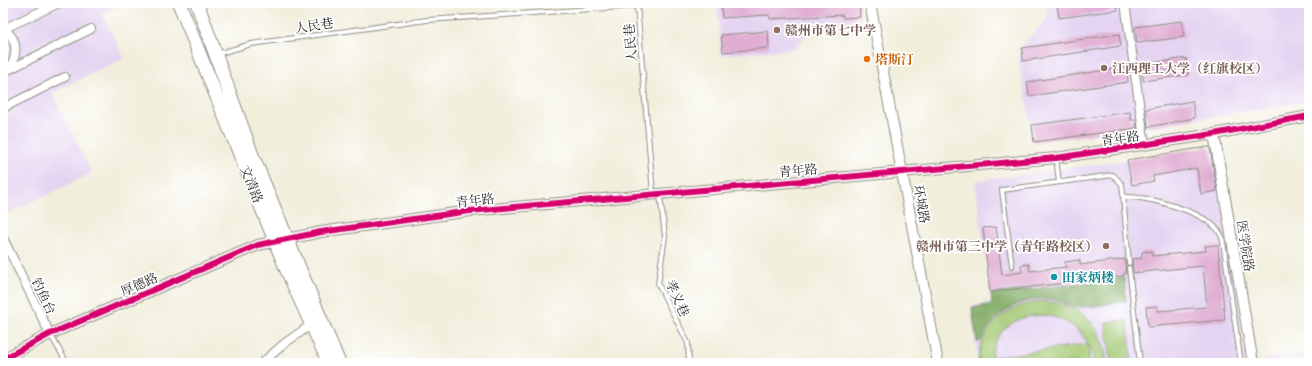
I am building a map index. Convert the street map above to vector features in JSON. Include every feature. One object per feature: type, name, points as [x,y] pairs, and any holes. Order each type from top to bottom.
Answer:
[{"type":"main road","name":"文清路","points":[[179,3],[282,240],[303,279],[339,363]]},
{"type":"main road","name":"文清路","points":[[197,3],[312,324],[329,363]]},
{"type":"street","points":[[5,72],[14,61],[16,50],[13,39],[3,29],[59,3]]},
{"type":"street","name":"环城路","points":[[870,3],[938,363]]},
{"type":"street","points":[[1125,3],[1145,145]]},
{"type":"street","points":[[5,72],[91,29]]},
{"type":"street","points":[[3,108],[65,76]]},
{"type":"street","name":"青年路","points":[[282,240],[321,232],[470,211],[1056,158],[1214,134],[1309,116]]},
{"type":"street","name":"医学院路","points":[[1214,134],[1253,363]]},
{"type":"street","name":"钓鱼台","points":[[3,238],[50,334]]},
{"type":"street","name":"厚德路","points":[[3,359],[50,334],[258,245],[282,240]]},
{"type":"street","points":[[262,363],[285,343],[312,324]]},
{"type":"lane","name":"人民巷","points":[[215,55],[251,44],[426,20],[637,6],[657,193]]},
{"type":"lane","points":[[1056,158],[1059,182]]},
{"type":"lane","points":[[1012,266],[1002,190],[1113,175],[1122,184],[1129,263]]},
{"type":"lane","name":"孝义巷","points":[[657,193],[665,236],[658,284],[688,343],[689,363]]},
{"type":"lane","points":[[1123,197],[1142,198],[1160,202],[1207,221],[1219,231],[1223,242],[1241,363]]},
{"type":"lane","points":[[1129,268],[1140,363]]},
{"type":"lane","name":"钓鱼台","points":[[50,334],[67,363]]},
{"type":"shaded area","points":[[3,3],[124,3],[102,13],[124,58],[52,93],[92,173],[3,216]]},
{"type":"shaded area","name":"赣州市第七中学","points":[[717,3],[859,3],[861,28],[808,31],[796,49],[721,55]]},
{"type":"shaded area","name":"江西理工大学（红旗校区）","points":[[1309,3],[1309,101],[1148,127],[1034,142],[1019,61],[1020,48],[1048,17],[1046,4]]},
{"type":"shaded area","name":"赣州市第三中学（青年路校区）","points":[[1207,147],[1213,149],[1221,190],[1246,363],[978,363],[971,306],[991,302],[975,181],[1127,160]]},
{"type":"shaded area","points":[[1309,352],[1309,363],[1264,363],[1264,360]]},
{"type":"green space","points":[[1124,278],[1126,301],[1077,307],[1052,299],[1027,301],[1007,310],[999,316],[991,324],[980,342],[977,342],[972,308],[992,304],[991,294]]},
{"type":"green space","points":[[1046,301],[1071,307],[1089,320],[1101,339],[1105,350],[1107,363],[1094,363],[1087,342],[1074,327],[1058,318],[1040,315],[1022,318],[1006,327],[995,342],[991,363],[978,363],[979,350],[984,338],[990,327],[999,318],[1009,311],[1021,306],[1033,302]]},
{"type":"green space","points":[[1127,320],[1132,358],[1111,361],[1106,322]]},
{"type":"green space","points":[[1088,344],[1090,363],[993,363],[992,357]]},
{"type":"building","points":[[721,3],[859,3],[860,17],[843,18],[843,15],[770,19],[769,15],[722,18]]},
{"type":"building","points":[[1117,3],[1118,10],[1059,18],[1057,4]]},
{"type":"building","points":[[1182,21],[1184,37],[1137,43],[1135,27]]},
{"type":"building","points":[[768,31],[769,48],[723,52],[721,35]]},
{"type":"building","points":[[1119,34],[1121,46],[1023,61],[1022,48]]},
{"type":"building","points":[[1186,58],[1188,75],[1143,81],[1141,65]]},
{"type":"building","points":[[1126,67],[1128,82],[1029,96],[1027,82]]},
{"type":"building","points":[[1192,101],[1195,118],[1148,127],[1146,109]]},
{"type":"building","points":[[1130,112],[1131,120],[1136,120],[1137,128],[1034,142],[1032,125]]},
{"type":"building","points":[[1210,147],[1217,191],[1201,194],[1197,168],[1153,176],[1154,181],[1132,185],[1127,160]]},
{"type":"building","points":[[996,227],[1002,275],[1022,272],[1021,265],[1029,264],[1030,271],[1066,267],[1065,262],[1080,260],[1080,265],[1125,259],[1126,274],[1123,274],[1124,276],[990,292],[983,228]]},
{"type":"building","points":[[1218,245],[1225,320],[1148,327],[1146,307],[1157,306],[1157,311],[1207,307],[1203,266],[1133,273],[1132,259],[1142,258],[1142,252],[1152,251],[1152,256],[1206,251],[1205,246]]},
{"type":"cycle path","points":[[3,359],[50,334],[258,245],[321,232],[470,211],[1056,158],[1214,134],[1309,116]]},
{"type":"place","name":"赣州市第七中学","points":[[777,30]]},
{"type":"place","name":"塔斯汀","points":[[867,59]]},
{"type":"place","name":"江西理工大学（红旗校区）","points":[[1104,68]]},
{"type":"place","name":"赣州市第三中学（青年路校区）","points":[[1106,246]]},
{"type":"place","name":"田家炳楼","points":[[1054,277]]}]
